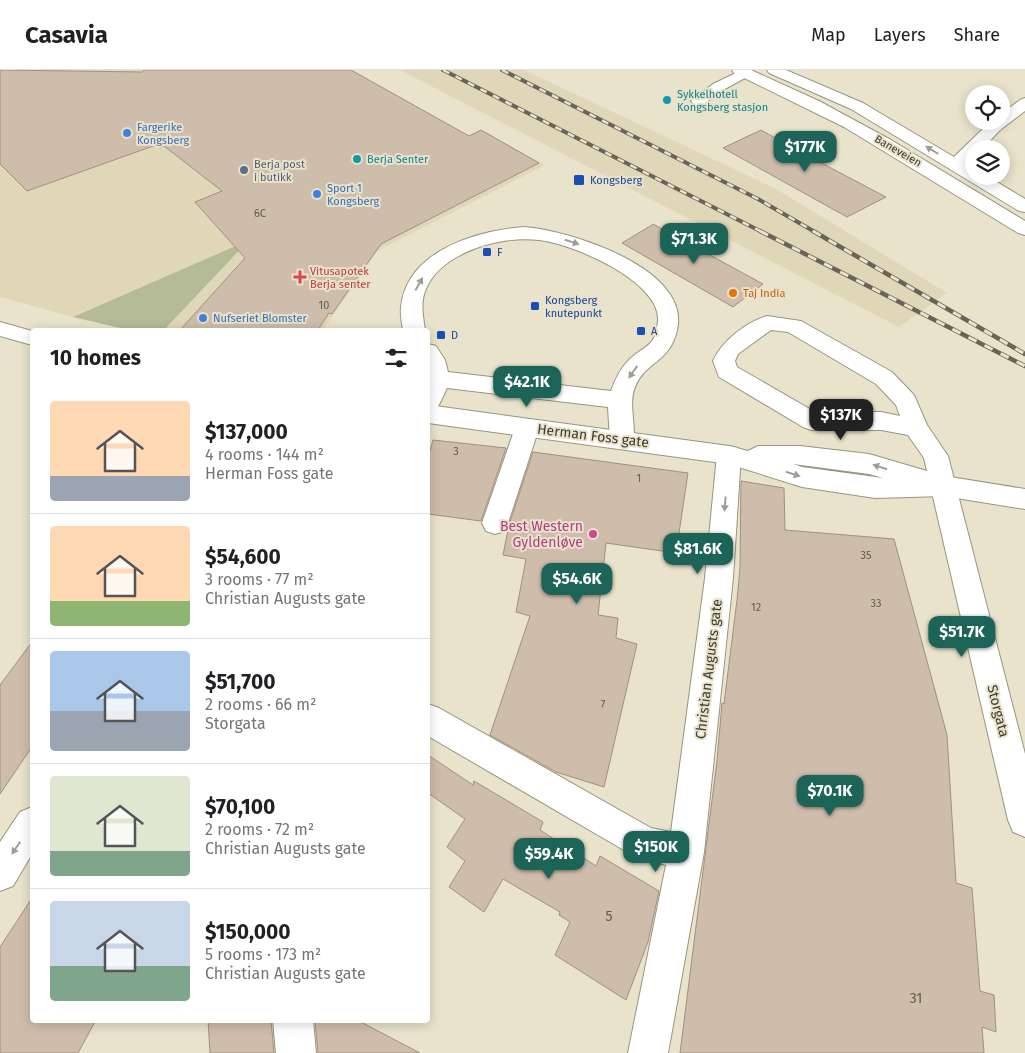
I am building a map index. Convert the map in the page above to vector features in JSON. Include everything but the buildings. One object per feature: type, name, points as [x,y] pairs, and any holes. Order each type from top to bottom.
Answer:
[{"type":"street","name":"Baneveien","points":[[774,70],[857,106],[965,170]]},
{"type":"street","name":"Baneveien","points":[[743,72],[824,108],[901,151],[1025,229]]},
{"type":"street","points":[[699,102],[718,87],[743,72]]},
{"type":"street","points":[[956,165],[994,127],[1025,103]]},
{"type":"street","name":"Baneveien","points":[[989,185],[1025,207]]},
{"type":"street","points":[[413,328],[409,316],[413,296],[420,280],[437,260],[458,248],[482,240],[524,233],[560,238],[586,246],[611,257],[650,283],[663,298],[668,314],[668,329],[657,352],[638,365],[621,391],[622,440]]},
{"type":"street","name":"Storgata","points":[[916,428],[880,421],[811,421],[727,371],[724,361],[729,350],[767,323],[793,326],[884,378],[906,401],[916,428],[936,456],[1025,820]]},
{"type":"street","points":[[0,329],[30,337]]},
{"type":"street","points":[[430,354],[440,379],[430,401]]},
{"type":"street","points":[[440,379],[620,400]]},
{"type":"street","name":"Herman Foss gate","points":[[430,414],[729,455],[802,477],[875,488],[944,486],[1025,499]]},
{"type":"street","points":[[495,524],[528,428]]},
{"type":"street","name":"Christian Augusts gate","points":[[648,1053],[686,852],[706,699],[729,455]]},
{"type":"street","points":[[430,720],[646,844],[686,852]]},
{"type":"street","points":[[0,873],[30,827]]},
{"type":"street","points":[[293,1023],[296,1053]]},
{"type":"shaded area","points":[[0,70],[351,70],[469,136],[481,130],[545,165],[377,251],[324,328],[166,328],[248,240],[73,317],[0,297]]},
{"type":"shaded area","points":[[400,70],[524,70],[776,189],[947,293],[899,327]]},
{"type":"green space","points":[[249,240],[166,328],[120,328],[73,317]]},
{"type":"railway","points":[[443,70],[762,232]]},
{"type":"railway","points":[[502,70],[758,199],[815,232]]},
{"type":"railway","points":[[760,231],[1025,366]]},
{"type":"railway","points":[[813,231],[1025,354]]},
{"type":"place","name":"Sykkelhotell Kongsberg stasjon","points":[[667,100]]},
{"type":"place","name":"Fargerike Kongsberg","points":[[127,133]]},
{"type":"place","name":"Berja Senter","points":[[357,159]]},
{"type":"place","name":"Berja post i butikk","points":[[244,170]]},
{"type":"place","name":"Kongsberg","points":[[579,180]]},
{"type":"place","name":"Sport 1 Kongsberg","points":[[317,194]]},
{"type":"place","name":"F","points":[[487,252]]},
{"type":"place","name":"Vitusapotek Berja senter","points":[[300,277]]},
{"type":"place","name":"Taj India","points":[[733,293]]},
{"type":"place","name":"Kongsberg knutepunkt","points":[[535,306]]},
{"type":"place","name":"Nufseriet Blomster","points":[[203,318]]},
{"type":"place","name":"A","points":[[641,331]]},
{"type":"place","name":"D","points":[[441,335]]},
{"type":"place","name":"Best Western Gyldenløve","points":[[593,534]]}]
